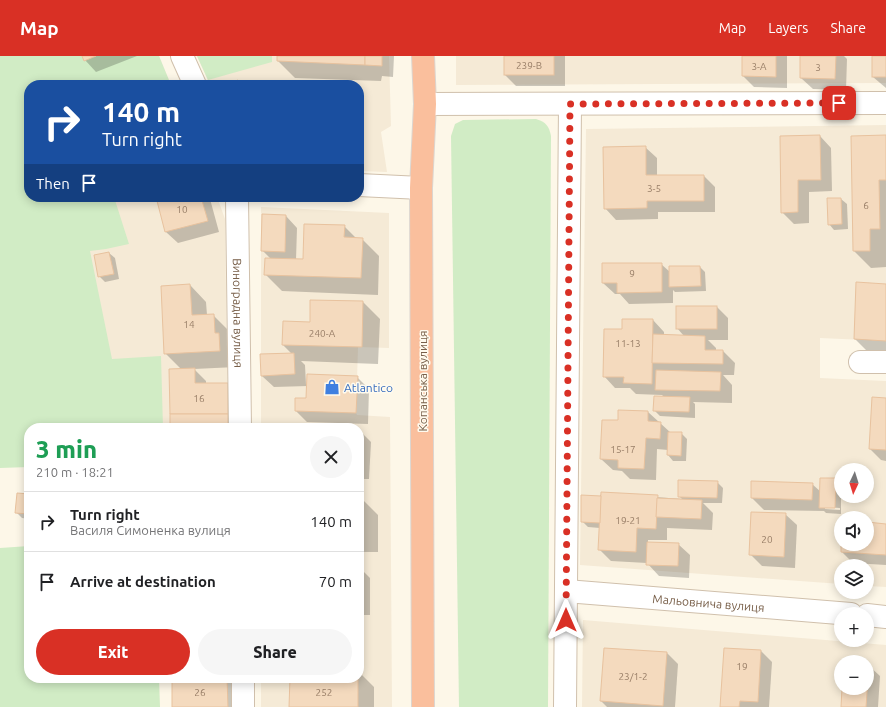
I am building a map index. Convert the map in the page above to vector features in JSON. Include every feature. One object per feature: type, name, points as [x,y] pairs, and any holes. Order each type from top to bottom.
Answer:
[{"type":"highway","name":"Копанська вулиця","points":[[423,56],[425,104],[421,188],[423,707]]},
{"type":"street","points":[[182,56],[193,80]]},
{"type":"street","points":[[425,104],[886,103]]},
{"type":"street","points":[[565,707],[570,104]]},
{"type":"street","points":[[364,185],[421,188]]},
{"type":"street","name":"Виноградна вулиця","points":[[237,202],[240,423]]},
{"type":"street","points":[[860,362],[886,362]]},
{"type":"street","name":"Мальовнича вулиця","points":[[566,591],[834,613]]},
{"type":"street","points":[[874,616],[886,617]]},
{"type":"street","points":[[243,683],[243,707]]},
{"type":"shaded area","points":[[0,56],[159,56],[169,80],[24,80],[24,202],[219,202],[225,219],[228,423],[29,423]]},
{"type":"shaded area","points":[[197,56],[389,56],[391,126],[381,132],[387,172],[364,171],[364,80],[208,80]]},
{"type":"shaded area","points":[[456,56],[886,56],[886,83],[456,85]]},
{"type":"shaded area","points":[[886,125],[886,341],[820,338],[820,378],[886,381],[886,587],[874,586],[874,559],[834,559],[834,583],[580,565],[586,129]]},
{"type":"shaded area","points":[[261,207],[389,213],[389,348],[358,347],[356,413],[357,415],[390,417],[392,707],[261,707],[261,683],[364,683],[364,423],[261,423]]},
{"type":"shaded area","points":[[583,620],[834,641],[834,647],[874,647],[874,644],[886,645],[886,707],[582,707]]},
{"type":"green space","points":[[0,56],[82,56],[84,61],[96,56],[159,56],[169,80],[24,80],[24,202],[116,202],[129,244],[90,251],[112,359],[161,356],[163,423],[24,423],[24,467],[0,468]]},
{"type":"green space","points":[[197,56],[272,56],[272,62],[208,80]]},
{"type":"green space","points":[[536,119],[546,125],[551,136],[548,707],[459,707],[451,136],[455,124],[463,120]]},
{"type":"green space","points":[[24,546],[24,683],[159,683],[160,707],[0,707],[0,548]]},
{"type":"building","points":[[82,56],[96,56],[84,61]]},
{"type":"building","points":[[277,56],[365,56],[365,65],[277,61]]},
{"type":"building","points":[[365,56],[382,56],[382,66],[365,65]]},
{"type":"building","points":[[504,56],[554,56],[554,75],[504,75]]},
{"type":"building","points":[[742,56],[776,56],[776,77],[742,76]]},
{"type":"building","points":[[800,56],[836,56],[835,79],[800,78]]},
{"type":"building","points":[[872,56],[886,56],[886,77],[872,77]]},
{"type":"building","points":[[820,135],[821,180],[798,180],[798,212],[781,213],[780,136]]},
{"type":"building","points":[[886,135],[886,180],[879,180],[880,229],[870,229],[870,251],[853,251],[851,136]]},
{"type":"building","points":[[646,146],[646,175],[704,175],[704,201],[647,201],[647,208],[604,209],[603,147]]},
{"type":"building","points":[[827,198],[841,198],[842,224],[828,225]]},
{"type":"building","points":[[157,202],[202,202],[208,221],[165,232]]},
{"type":"building","points":[[262,214],[286,215],[285,252],[261,251]]},
{"type":"building","points":[[304,224],[345,225],[344,237],[363,238],[361,278],[264,275],[265,258],[303,259]]},
{"type":"building","points":[[109,252],[114,274],[98,277],[94,255]]},
{"type":"building","points":[[602,263],[662,263],[662,292],[617,293],[617,283],[602,283]]},
{"type":"building","points":[[669,266],[700,266],[701,286],[669,287]]},
{"type":"building","points":[[856,282],[886,284],[886,341],[854,339]]},
{"type":"building","points":[[190,284],[192,315],[214,314],[215,333],[219,333],[220,351],[164,354],[161,286]]},
{"type":"building","points":[[310,300],[363,301],[362,347],[282,345],[283,321],[310,322]]},
{"type":"building","points":[[676,306],[717,306],[717,329],[676,329]]},
{"type":"building","points":[[622,319],[653,319],[652,384],[623,383],[624,377],[603,377],[604,329],[622,329]]},
{"type":"building","points":[[653,334],[705,336],[705,350],[723,350],[723,364],[652,363]]},
{"type":"building","points":[[294,353],[295,374],[261,376],[260,354]]},
{"type":"building","points":[[195,368],[195,383],[228,383],[228,414],[170,414],[169,369]]},
{"type":"building","points":[[656,370],[721,372],[720,391],[655,390]]},
{"type":"building","name":"Atlantico","points":[[307,374],[358,376],[356,413],[295,411],[295,398],[306,398]]},
{"type":"building","points":[[654,396],[690,397],[689,412],[653,411]]},
{"type":"building","points":[[872,397],[886,398],[886,450],[869,449]]},
{"type":"building","points":[[618,410],[648,411],[648,421],[661,422],[660,439],[646,438],[644,469],[618,468],[618,460],[600,459],[602,420],[618,420]]},
{"type":"building","points":[[170,414],[228,414],[228,423],[170,423]]},
{"type":"building","points":[[668,432],[682,432],[681,456],[667,455]]},
{"type":"building","points":[[820,478],[834,478],[835,508],[819,508]]},
{"type":"building","points":[[678,480],[718,481],[717,498],[678,497]]},
{"type":"building","points":[[751,481],[813,483],[812,500],[751,498]]},
{"type":"building","points":[[601,492],[658,495],[656,529],[637,528],[636,552],[598,550]]},
{"type":"building","points":[[17,493],[24,494],[24,514],[15,513]]},
{"type":"building","points":[[581,495],[601,496],[600,523],[581,522]]},
{"type":"building","points":[[657,498],[702,500],[701,519],[656,517]]},
{"type":"building","points":[[751,512],[786,513],[784,557],[749,555]]},
{"type":"building","points":[[874,523],[886,524],[886,555],[841,552],[874,551]]},
{"type":"building","points":[[647,542],[679,543],[678,566],[646,565]]},
{"type":"building","points":[[604,648],[667,652],[663,706],[600,701]]},
{"type":"building","points":[[724,648],[761,650],[758,702],[740,701],[739,707],[720,707]]},
{"type":"building","points":[[172,683],[227,683],[228,707],[172,707]]},
{"type":"building","points":[[290,683],[358,683],[358,707],[289,707]]},
{"type":"building","points":[[842,695],[867,695],[866,707],[841,707]]},
{"type":"place","name":"Atlantico","points":[[332,387]]},
{"type":"route","points":[[566,620],[570,104],[839,103]]}]
